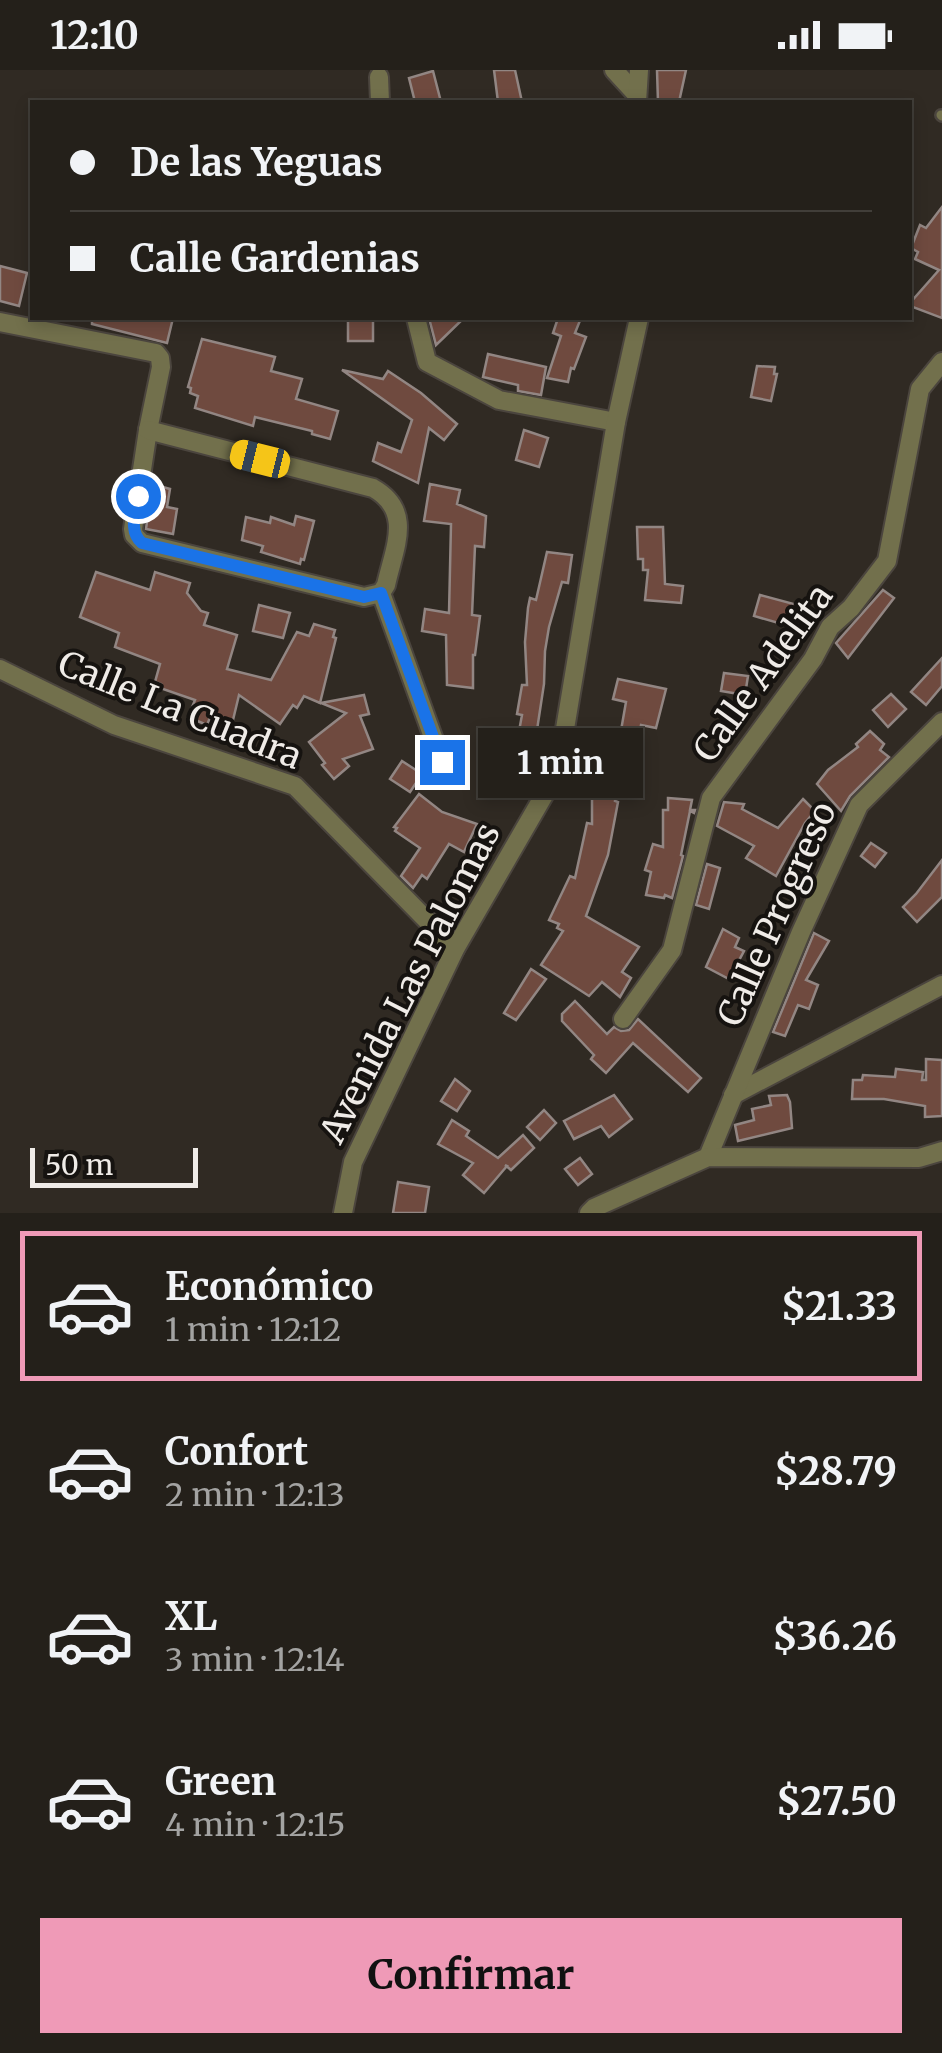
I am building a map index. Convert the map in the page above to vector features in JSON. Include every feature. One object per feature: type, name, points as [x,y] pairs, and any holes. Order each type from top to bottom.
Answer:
[{"type":"street","points":[[614,70],[636,98]]},
{"type":"street","points":[[636,98],[639,70]]},
{"type":"street","points":[[379,78],[380,100]]},
{"type":"street","points":[[416,320],[427,362],[499,400],[616,422]]},
{"type":"street","name":"Avenida Las Palomas","points":[[343,1213],[352,1162],[455,949],[558,770],[616,422],[639,320]]},
{"type":"street","points":[[0,322],[156,353],[160,358],[160,366],[148,430],[133,529],[137,539],[147,545],[364,597],[381,593],[399,526],[392,501],[373,488],[148,430]]},
{"type":"street","name":"Calle Adelita","points":[[624,1019],[672,950],[711,798],[813,658],[830,628],[851,608],[886,561],[920,389],[942,362]]},
{"type":"street","points":[[381,593],[442,762]]},
{"type":"street","name":"Calle La Cuadra","points":[[0,669],[114,725],[296,786],[455,949]]},
{"type":"street","name":"Calle Progreso","points":[[708,1157],[801,932],[859,805],[942,722]]},
{"type":"street","points":[[734,1095],[942,984]]},
{"type":"street","points":[[588,1213],[708,1157],[919,1158],[942,1151]]},
{"type":"building","points":[[494,70],[515,70],[522,100],[498,100]]},
{"type":"building","points":[[657,70],[686,70],[679,100],[658,100]]},
{"type":"building","points":[[433,71],[440,100],[414,100],[409,78]]},
{"type":"building","points":[[942,207],[942,318],[912,307],[912,301],[939,270],[915,259],[918,252],[912,245],[920,225],[926,228]]},
{"type":"building","points":[[0,266],[27,273],[19,306],[0,301]]},
{"type":"building","points":[[92,320],[173,320],[167,343],[92,324]]},
{"type":"building","points":[[348,320],[373,320],[373,341],[348,341]]},
{"type":"building","points":[[430,320],[462,320],[436,345]]},
{"type":"building","points":[[557,320],[580,320],[575,333],[586,337],[568,382],[547,378],[561,336],[553,333]]},
{"type":"building","points":[[202,339],[275,357],[271,371],[302,379],[296,399],[338,411],[330,439],[255,417],[253,426],[195,408],[198,396],[190,393],[188,387]]},
{"type":"building","points":[[488,354],[546,367],[541,395],[483,377]]},
{"type":"building","points":[[757,366],[775,367],[771,401],[751,397]]},
{"type":"building","points":[[342,370],[383,379],[388,371],[457,424],[444,440],[429,428],[418,483],[373,461],[378,443],[401,452],[412,420]]},
{"type":"building","points":[[524,430],[548,438],[539,467],[516,460]]},
{"type":"building","points":[[152,484],[170,489],[167,507],[177,509],[173,534],[146,529]]},
{"type":"building","points":[[430,484],[460,490],[457,504],[486,516],[484,547],[475,546],[472,615],[480,616],[473,655],[473,688],[447,685],[446,635],[422,631],[425,609],[449,613],[451,524],[424,521]]},
{"type":"building","points":[[296,516],[314,521],[300,564],[261,552],[263,546],[242,540],[246,517],[270,523],[271,517],[294,525]]},
{"type":"building","points":[[637,527],[663,527],[665,584],[683,586],[681,603],[645,600],[648,570],[643,570],[643,559],[638,559]]},
{"type":"building","points":[[547,552],[572,555],[568,583],[562,582],[549,627],[537,730],[517,742],[522,685],[527,685],[528,608],[530,598],[536,600]]},
{"type":"building","points":[[96,572],[150,590],[155,572],[190,583],[187,593],[201,611],[208,613],[204,625],[237,635],[227,669],[271,680],[297,632],[309,636],[314,624],[335,630],[320,703],[304,696],[280,724],[239,695],[233,720],[211,715],[207,725],[188,717],[195,700],[160,688],[161,684],[155,682],[160,664],[115,647],[119,633],[80,617]]},
{"type":"building","points":[[883,590],[894,598],[848,658],[836,643]]},
{"type":"building","points":[[760,595],[805,607],[796,628],[754,616]]},
{"type":"building","points":[[259,605],[290,613],[283,638],[253,631]]},
{"type":"building","points":[[942,658],[942,686],[926,705],[911,692]]},
{"type":"building","points":[[724,673],[748,676],[745,695],[721,691]]},
{"type":"building","points":[[618,679],[666,689],[656,728],[641,725],[634,763],[616,759],[626,702],[613,699]]},
{"type":"building","points":[[891,694],[906,709],[888,727],[873,710]]},
{"type":"building","points":[[364,695],[369,714],[360,716],[373,749],[343,759],[349,766],[334,779],[309,742],[346,713],[321,703]]},
{"type":"building","points":[[870,731],[884,744],[880,750],[889,757],[850,796],[841,811],[817,784]]},
{"type":"building","points":[[402,761],[422,774],[410,792],[390,779]]},
{"type":"building","points":[[592,793],[616,795],[618,802],[608,855],[586,916],[639,947],[622,972],[631,978],[620,997],[602,982],[589,996],[541,965],[563,931],[557,928],[559,924],[549,920],[570,876],[575,878],[587,823],[592,824]]},
{"type":"building","points":[[419,794],[442,812],[477,824],[464,852],[449,844],[427,879],[422,875],[413,888],[401,876],[420,848],[394,827]]},
{"type":"building","points":[[668,798],[692,800],[690,810],[695,810],[690,811],[672,898],[664,898],[646,895],[651,872],[645,870],[653,844],[663,847],[663,810],[668,810]]},
{"type":"building","points":[[803,799],[815,811],[776,876],[746,858],[754,846],[717,826],[724,802],[744,804],[742,809],[778,828]]},
{"type":"building","points":[[871,843],[886,853],[875,867],[861,856]]},
{"type":"building","points":[[942,860],[942,897],[917,922],[903,907]]},
{"type":"building","points":[[707,864],[720,868],[709,909],[696,905]]},
{"type":"building","points":[[723,929],[739,938],[735,947],[744,951],[729,979],[706,967]]},
{"type":"building","points":[[814,933],[829,941],[806,980],[818,985],[809,1009],[798,1005],[785,1036],[773,1032]]},
{"type":"building","points":[[531,969],[546,979],[516,1020],[504,1013]]},
{"type":"building","points":[[575,1001],[607,1034],[614,1027],[629,1030],[638,1019],[701,1078],[688,1092],[633,1043],[606,1073],[562,1021],[562,1014]]},
{"type":"building","points":[[926,1059],[942,1060],[942,1116],[925,1117],[925,1106],[884,1099],[852,1099],[853,1080],[862,1080],[863,1075],[895,1077],[896,1069],[923,1072],[922,1080],[926,1080]]},
{"type":"building","points":[[455,1079],[470,1091],[457,1111],[441,1101]]},
{"type":"building","points":[[614,1095],[632,1119],[609,1137],[601,1126],[574,1139],[564,1121]]},
{"type":"building","points":[[787,1095],[792,1128],[738,1141],[735,1125],[754,1120],[752,1109],[771,1105],[769,1096]]},
{"type":"building","points":[[544,1110],[556,1123],[540,1140],[527,1127]]},
{"type":"building","points":[[452,1120],[469,1131],[466,1136],[498,1158],[523,1135],[534,1148],[511,1170],[507,1166],[484,1193],[463,1175],[473,1163],[438,1144]]},
{"type":"building","points":[[580,1158],[592,1174],[578,1185],[565,1169]]},
{"type":"building","points":[[398,1182],[429,1187],[425,1213],[393,1213]]},
{"type":"route","points":[[138,496],[133,529],[142,543],[364,597],[381,593],[442,762]]}]
